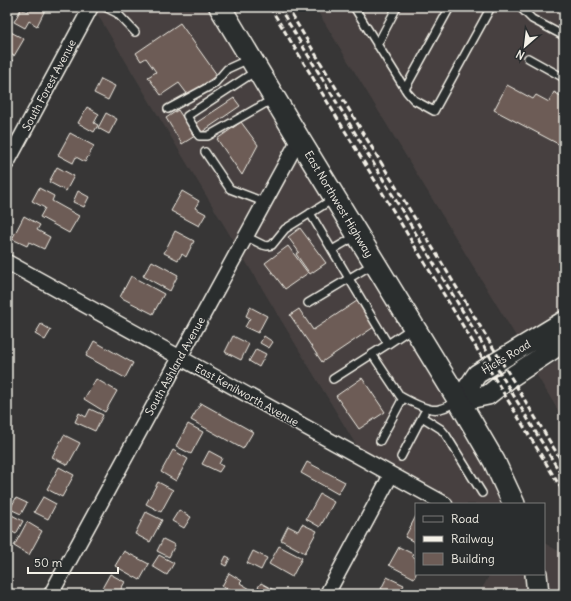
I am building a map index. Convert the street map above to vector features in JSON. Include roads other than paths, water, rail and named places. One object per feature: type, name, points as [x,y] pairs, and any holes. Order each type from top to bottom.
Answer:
[{"type":"main road","name":"East Northwest Highway","points":[[220,7],[459,401],[494,461],[514,503]]},
{"type":"main road","name":"Hicks Road","points":[[459,401],[477,374],[564,321]]},
{"type":"main road","name":"Hicks Road","points":[[459,401],[488,395],[511,377],[564,342]]},
{"type":"main road","points":[[536,575],[538,594]]},
{"type":"street","name":"South Forest Avenue","points":[[7,163],[91,7]]},
{"type":"street","name":"South Ashland Avenue","points":[[51,594],[299,139]]},
{"type":"street","name":"East Kenilworth Avenue","points":[[7,262],[443,503]]},
{"type":"street","points":[[327,594],[391,475]]},
{"type":"lane","points":[[105,7],[117,13],[134,32]]},
{"type":"lane","points":[[354,7],[411,97],[434,111],[491,7]]},
{"type":"lane","points":[[377,45],[397,7]]},
{"type":"lane","points":[[405,89],[450,7]]},
{"type":"lane","points":[[520,7],[532,19],[564,36]]},
{"type":"lane","points":[[528,58],[564,78]]},
{"type":"lane","points":[[254,64],[187,116],[199,136],[208,136],[274,98]]},
{"type":"lane","points":[[168,109],[214,84],[227,69],[254,64]]},
{"type":"lane","points":[[205,152],[230,190],[264,202]]},
{"type":"lane","points":[[245,236],[263,245],[272,245],[282,231],[335,198]]},
{"type":"lane","points":[[310,213],[388,344]]},
{"type":"lane","points":[[332,250],[357,235]]},
{"type":"lane","points":[[308,303],[375,263]]},
{"type":"lane","points":[[334,378],[414,327]]},
{"type":"lane","points":[[372,354],[400,396],[403,398],[434,410],[439,410],[459,401]]},
{"type":"lane","points":[[380,442],[403,398]]},
{"type":"lane","points":[[401,457],[427,408]]},
{"type":"lane","points":[[422,417],[436,425],[444,432],[482,493]]},
{"type":"railway","points":[[270,7],[564,493]]},
{"type":"railway","points":[[279,7],[564,479]]},
{"type":"railway","points":[[287,7],[564,465]]}]
